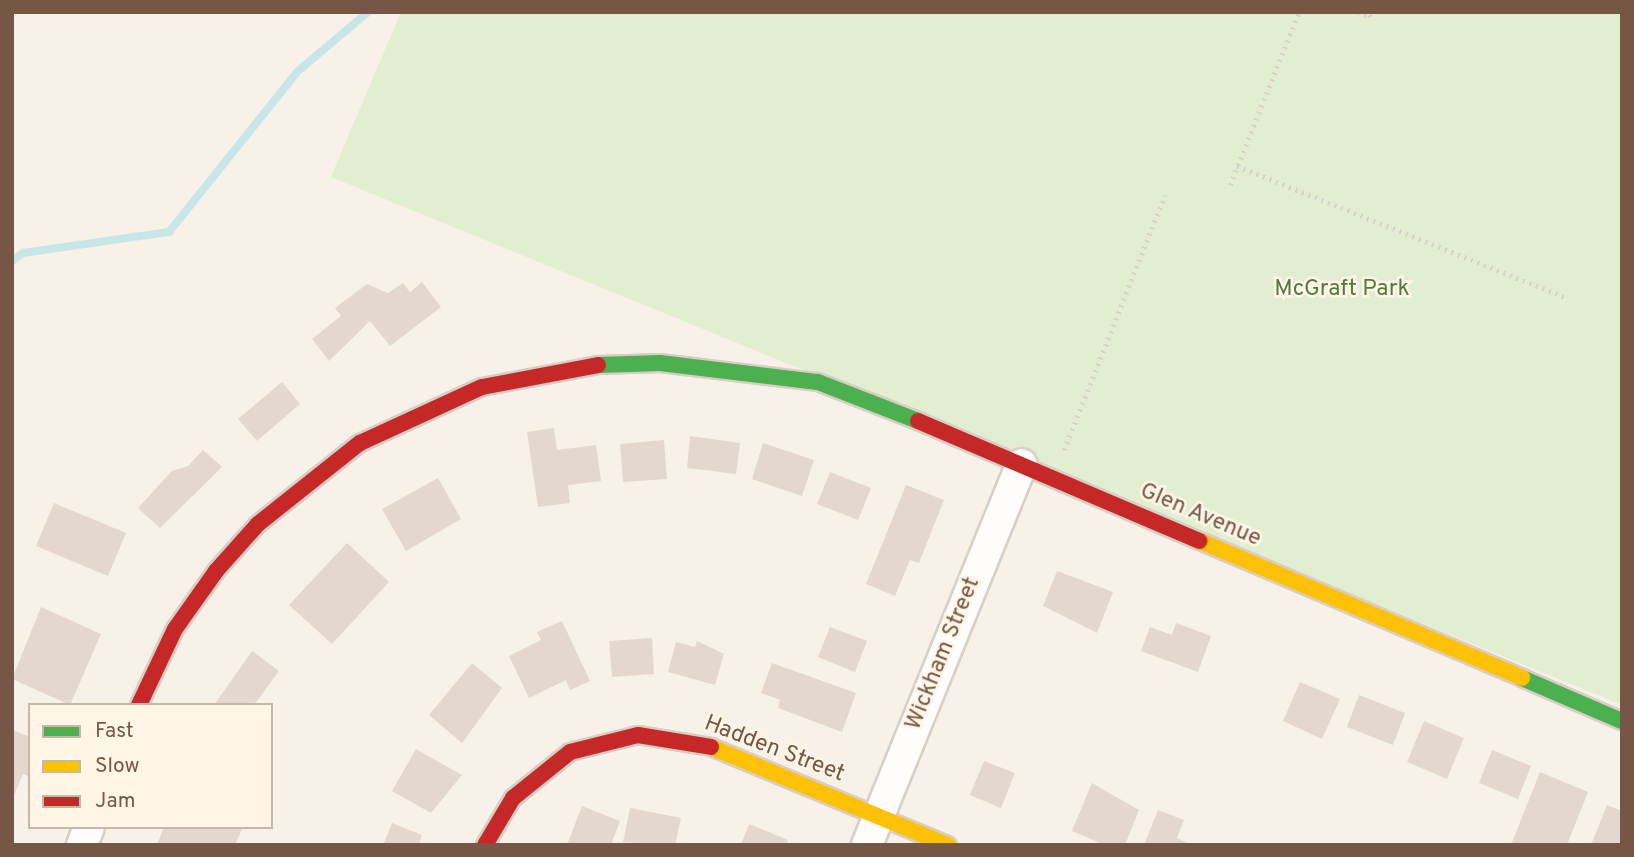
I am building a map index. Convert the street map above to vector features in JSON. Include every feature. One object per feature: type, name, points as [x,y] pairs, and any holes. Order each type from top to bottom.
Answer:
[{"type":"street","name":"Glen Avenue","points":[[140,703],[175,629],[216,571],[267,516],[359,443],[482,387],[546,372],[660,363],[755,371],[831,387],[1022,464],[1622,721]]},
{"type":"street","name":"Wickham Street","points":[[867,845],[1022,464]]},
{"type":"street","name":"Hadden Street","points":[[485,845],[513,798],[540,771],[570,752],[638,735],[705,744],[948,845]]},
{"type":"path","points":[[1230,185],[1298,12]]},
{"type":"path","points":[[1358,12],[1370,17],[1368,12]]},
{"type":"path","points":[[1237,166],[1566,297]]},
{"type":"path","points":[[1061,457],[1165,195]]},
{"type":"green space","name":"McGraft Park","points":[[401,12],[1622,12],[1622,705],[331,177]]},
{"type":"building","points":[[422,282],[441,307],[390,346],[370,321],[329,361],[312,339],[341,316],[335,308],[367,284],[388,293],[403,283],[410,292]]},
{"type":"building","points":[[282,382],[300,404],[257,441],[238,419]]},
{"type":"building","points":[[554,428],[557,450],[596,445],[601,481],[568,485],[570,503],[538,507],[527,432]]},
{"type":"building","points":[[690,436],[740,443],[736,474],[687,468]]},
{"type":"building","points":[[664,440],[667,479],[623,482],[620,444]]},
{"type":"building","points":[[763,443],[814,460],[802,496],[752,479]]},
{"type":"building","points":[[203,450],[222,467],[160,528],[138,508],[172,471],[188,466]]},
{"type":"building","points":[[830,472],[871,488],[858,520],[817,504]]},
{"type":"building","points":[[438,478],[461,519],[406,551],[382,509]]},
{"type":"building","points":[[906,485],[944,500],[919,563],[910,560],[895,596],[866,584]]},
{"type":"building","points":[[54,503],[126,533],[108,576],[36,546]]},
{"type":"building","points":[[347,543],[389,582],[332,644],[289,605]]},
{"type":"building","points":[[1057,571],[1113,592],[1097,633],[1043,606]]},
{"type":"building","points":[[41,607],[101,634],[71,703],[12,679]]},
{"type":"building","points":[[562,621],[590,681],[570,690],[566,680],[529,698],[509,656],[541,640],[537,632]]},
{"type":"building","points":[[1176,623],[1211,636],[1198,672],[1141,651],[1150,627],[1172,635]]},
{"type":"building","points":[[830,627],[867,641],[855,672],[818,657]]},
{"type":"building","points":[[652,638],[654,674],[612,677],[609,641]]},
{"type":"building","points":[[697,641],[724,654],[715,685],[668,672],[676,642],[695,647]]},
{"type":"building","points":[[252,651],[279,671],[255,703],[215,703]]},
{"type":"building","points":[[472,663],[502,688],[462,743],[429,715]]},
{"type":"building","points":[[772,663],[856,693],[842,732],[778,708],[780,700],[761,693]]},
{"type":"building","points":[[1300,682],[1340,699],[1322,739],[1283,721]]},
{"type":"building","points":[[1359,695],[1405,713],[1393,745],[1347,727]]},
{"type":"building","points":[[1424,721],[1464,738],[1447,779],[1407,762]]},
{"type":"building","points":[[13,730],[28,736],[28,776],[23,774],[12,800]]},
{"type":"building","points":[[416,749],[462,775],[431,813],[392,791]]},
{"type":"building","points":[[1492,750],[1531,766],[1518,799],[1479,783]]},
{"type":"building","points":[[984,761],[1015,773],[1001,808],[970,795]]},
{"type":"building","points":[[1540,772],[1588,792],[1567,845],[1511,845]]},
{"type":"building","points":[[1092,783],[1139,810],[1125,845],[1105,845],[1072,831]]},
{"type":"building","points":[[1607,805],[1622,811],[1622,845],[1591,845]]},
{"type":"building","points":[[582,806],[620,821],[611,845],[567,845]]},
{"type":"building","points":[[630,808],[681,818],[675,845],[623,842]]},
{"type":"building","points":[[1158,810],[1184,820],[1177,838],[1192,845],[1144,845]]},
{"type":"building","points":[[392,823],[422,835],[419,845],[383,845]]},
{"type":"building","points":[[749,824],[788,840],[786,845],[741,845]]},
{"type":"building","points":[[163,829],[242,829],[235,845],[157,845]]},
{"type":"waterway","points":[[12,261],[23,253],[169,232],[298,71],[368,12]]},
{"type":"traffic: fast","points":[[598,365],[660,363],[818,382],[918,421]]},
{"type":"traffic: fast","points":[[1522,678],[1622,721]]},
{"type":"traffic: slow","points":[[1200,541],[1522,678]]},
{"type":"traffic: slow","points":[[711,747],[948,845]]},
{"type":"traffic: jam","points":[[140,703],[175,629],[216,571],[258,524],[360,443],[482,387],[598,365]]},
{"type":"traffic: jam","points":[[918,421],[1200,541]]},
{"type":"traffic: jam","points":[[485,845],[513,798],[570,752],[638,735],[711,747]]}]
